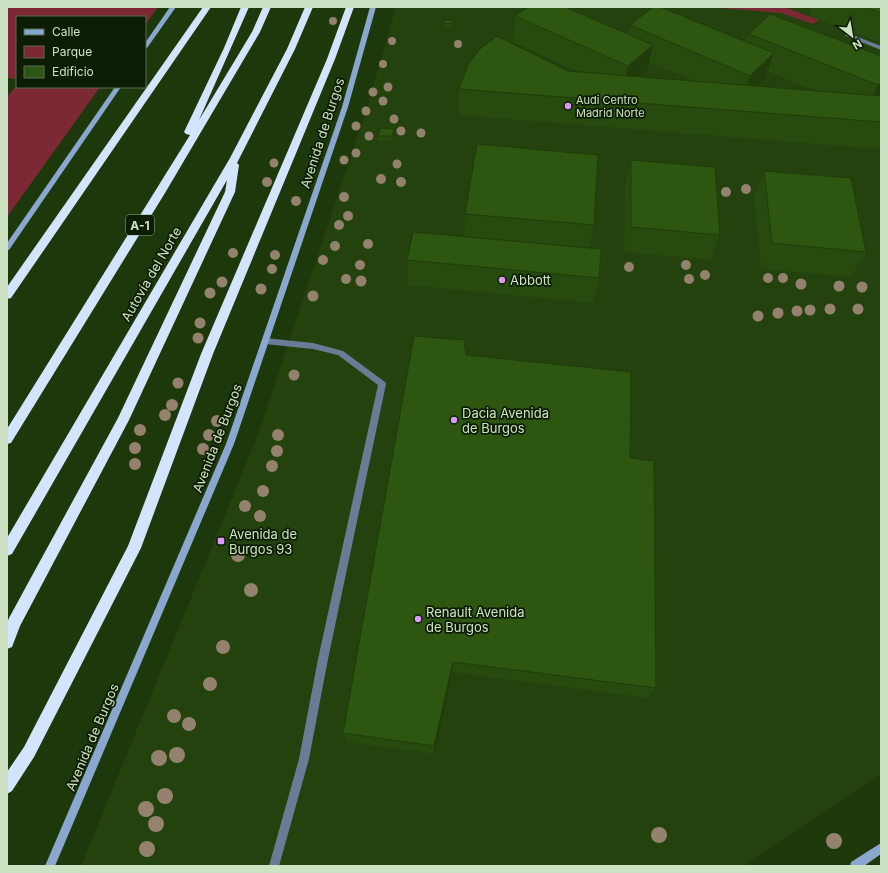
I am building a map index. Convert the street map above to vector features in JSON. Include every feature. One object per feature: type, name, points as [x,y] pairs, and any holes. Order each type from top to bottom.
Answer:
[{"type":"highway","points":[[7,295],[207,7]]},
{"type":"highway","points":[[160,193],[228,48],[245,7]]},
{"type":"highway","name":"A-1","points":[[7,439],[160,193],[256,32],[267,7]]},
{"type":"highway","name":"Autovía del Norte","points":[[7,550],[235,158],[291,49],[309,7]]},
{"type":"highway","points":[[7,786],[29,752],[134,548],[207,354],[332,59],[350,7]]},
{"type":"highway","points":[[7,642],[14,623],[130,406],[230,192],[235,158]]},
{"type":"street","points":[[146,46],[172,7]]},
{"type":"street","name":"Avenida de Burgos","points":[[50,866],[230,444],[345,107],[373,7]]},
{"type":"street","points":[[7,248],[117,88]]},
{"type":"street","points":[[855,866],[881,848]]},
{"type":"lane","points":[[848,35],[881,48]]},
{"type":"lane","points":[[265,341],[313,346],[340,353],[382,384],[304,759],[274,866]]},
{"type":"shaded area","points":[[396,7],[881,7],[881,775],[744,866],[81,866],[259,432],[368,105]]},
{"type":"green space","points":[[7,7],[158,7],[146,24],[146,16],[16,16],[16,79],[7,78]]},
{"type":"green space","points":[[708,7],[784,7],[819,20],[813,24],[781,13]]},
{"type":"green space","points":[[16,86],[16,88],[99,88],[7,217],[7,97]]},
{"type":"building","points":[[528,7],[565,7],[653,45],[628,66],[515,16]]},
{"type":"building","points":[[653,7],[660,7],[774,53],[750,76],[630,25]]},
{"type":"building","points":[[866,7],[881,7],[881,13]]},
{"type":"building","points":[[770,14],[881,56],[881,82],[878,85],[749,34]]},
{"type":"building","points":[[444,20],[453,20],[452,24],[444,23]]},
{"type":"building","points":[[497,36],[568,71],[881,96],[881,122],[459,89],[468,65],[480,49]]},
{"type":"building","points":[[380,128],[394,129],[392,136],[378,136]]},
{"type":"building","points":[[477,144],[598,155],[594,225],[465,214]]},
{"type":"building","points":[[631,160],[715,167],[720,235],[631,227]]},
{"type":"building","points":[[764,171],[851,178],[866,252],[772,243]]},
{"type":"building","points":[[413,232],[601,249],[599,278],[407,260]]},
{"type":"building","points":[[414,336],[464,340],[466,355],[631,372],[630,458],[654,461],[656,688],[453,662],[434,746],[343,733]]},
{"type":"place","name":"Audi Centro Madrid Norte","points":[[568,106]]},
{"type":"place","name":"Abbott","points":[[502,280]]},
{"type":"place","name":"Dacia Avenida de Burgos","points":[[454,420]]},
{"type":"place","name":"Avenida de Burgos 93","points":[[221,541]]},
{"type":"place","name":"Renault Avenida de Burgos","points":[[418,619]]}]
